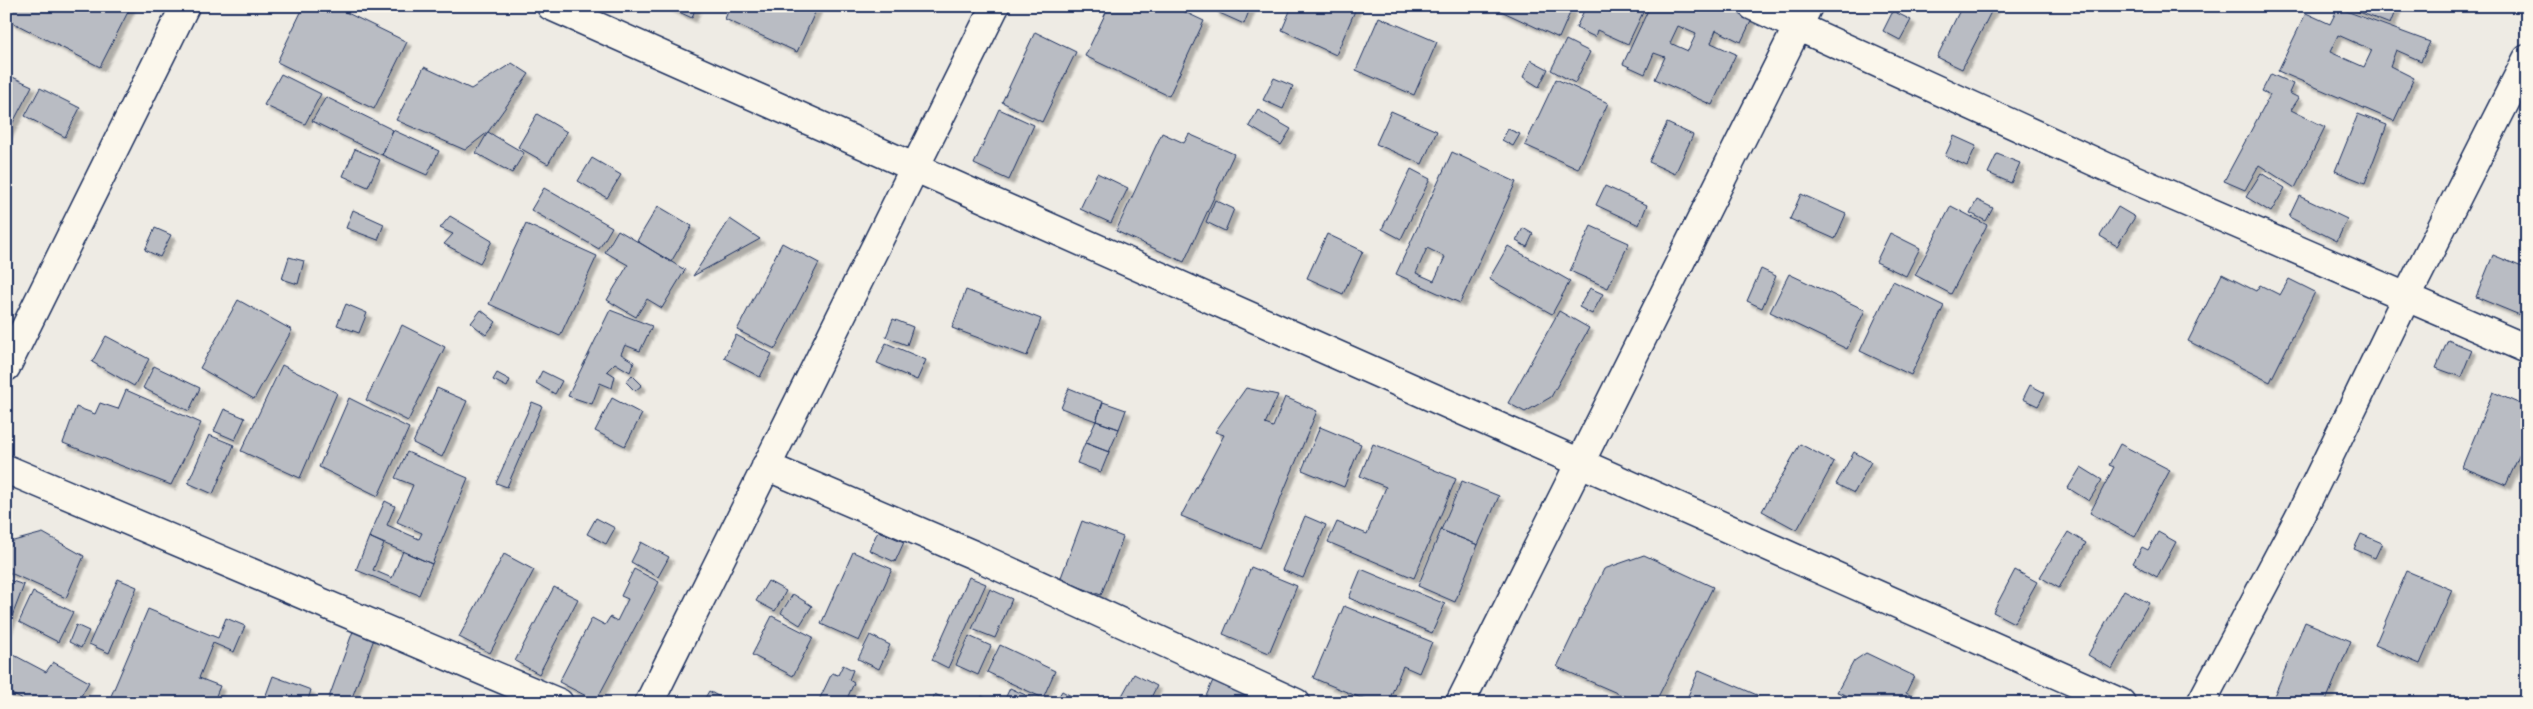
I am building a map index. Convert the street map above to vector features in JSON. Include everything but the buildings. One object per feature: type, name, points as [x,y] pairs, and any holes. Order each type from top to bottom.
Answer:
[{"type":"street","points":[[6,367],[185,6]]},
{"type":"street","points":[[551,6],[2121,703]]},
{"type":"street","points":[[649,703],[916,168],[994,6]]},
{"type":"street","points":[[1753,6],[1803,17],[2124,175],[2527,349]]},
{"type":"street","points":[[1460,703],[1803,17]]},
{"type":"street","points":[[2201,703],[2299,518],[2407,296],[2527,59]]},
{"type":"street","points":[[766,466],[974,555],[1296,703]]},
{"type":"street","points":[[6,469],[559,703]]}]
